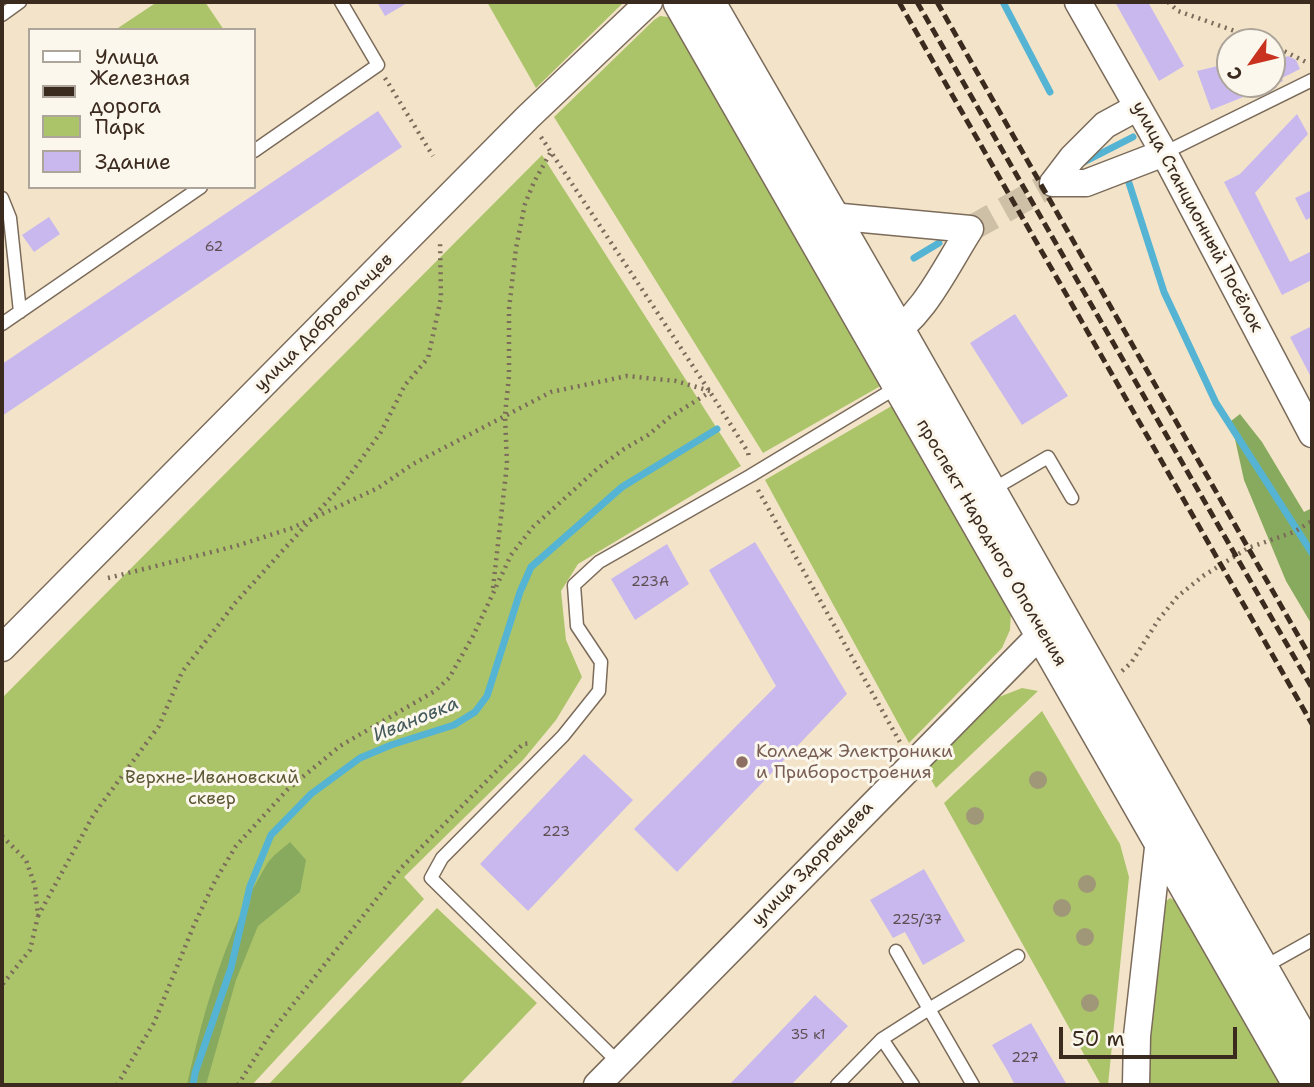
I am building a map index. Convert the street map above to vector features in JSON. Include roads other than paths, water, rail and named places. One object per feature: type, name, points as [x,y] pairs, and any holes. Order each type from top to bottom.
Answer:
[{"type":"street","name":"улица Добровольцев","points":[[2,647],[528,117],[649,2]]},
{"type":"street","name":"проспект Народного Ополчения","points":[[680,2],[821,221]]},
{"type":"street","name":"проспект Народного Ополчения","points":[[708,2],[821,221],[888,338],[989,492],[1052,626],[1159,839],[1300,1085]]},
{"type":"street","name":"улица Станционный Посёлок","points":[[1079,2],[1164,153],[1312,434]]},
{"type":"street","points":[[1138,107],[1105,125],[1072,158],[1053,183],[1086,183],[1164,153]]},
{"type":"street","points":[[821,221],[970,229],[913,319],[888,338]]},
{"type":"street","name":"проспект Народного Ополчения","points":[[888,338],[901,385],[1052,626],[1261,968],[1312,1057]]},
{"type":"street","name":"улица Здоровцева","points":[[597,1085],[1052,626]]},
{"type":"street","points":[[1136,1085],[1137,1036],[1159,839]]},
{"type":"lane","points":[[2,15],[20,2]]},
{"type":"lane","points":[[256,149],[378,65],[341,2]]},
{"type":"lane","points":[[1164,153],[1312,80]]},
{"type":"lane","points":[[2,324],[198,189]]},
{"type":"lane","points":[[2,198],[10,218],[20,312]]},
{"type":"lane","points":[[619,1063],[431,878],[442,858],[563,736],[598,691],[601,662],[577,626],[573,585],[599,562],[750,476],[901,385]]},
{"type":"lane","points":[[989,492],[1048,457],[1072,498]]},
{"type":"lane","points":[[1261,968],[1312,940]]},
{"type":"lane","points":[[896,951],[973,1085]]},
{"type":"lane","points":[[837,1085],[882,1039],[1018,956]]},
{"type":"lane","points":[[882,1039],[913,1085]]},
{"type":"waterway","points":[[1003,2],[1050,92]]},
{"type":"waterway","name":"Ивановка","points":[[1084,162],[1133,137]]},
{"type":"waterway","points":[[1129,183],[1164,292],[1216,403],[1312,553]]},
{"type":"waterway","name":"Ивановка","points":[[914,258],[939,243]]},
{"type":"waterway","name":"Ивановка","points":[[193,1085],[231,968],[250,886],[271,835],[311,794],[360,758],[454,725],[475,712],[487,696],[520,592],[531,567],[622,487],[717,429]]},
{"type":"tunnel","points":[[970,229],[1053,183]]},
{"type":"railway","points":[[899,2],[1312,724]]},
{"type":"railway","points":[[917,2],[1312,688]]},
{"type":"railway","points":[[937,2],[1312,660]]},
{"type":"place","name":"Колледж Электроники и Приборостроения","points":[[742,762]]},
{"type":"park label","name":"Верхне-Ивановский сквер","points":[[212,788]]}]
